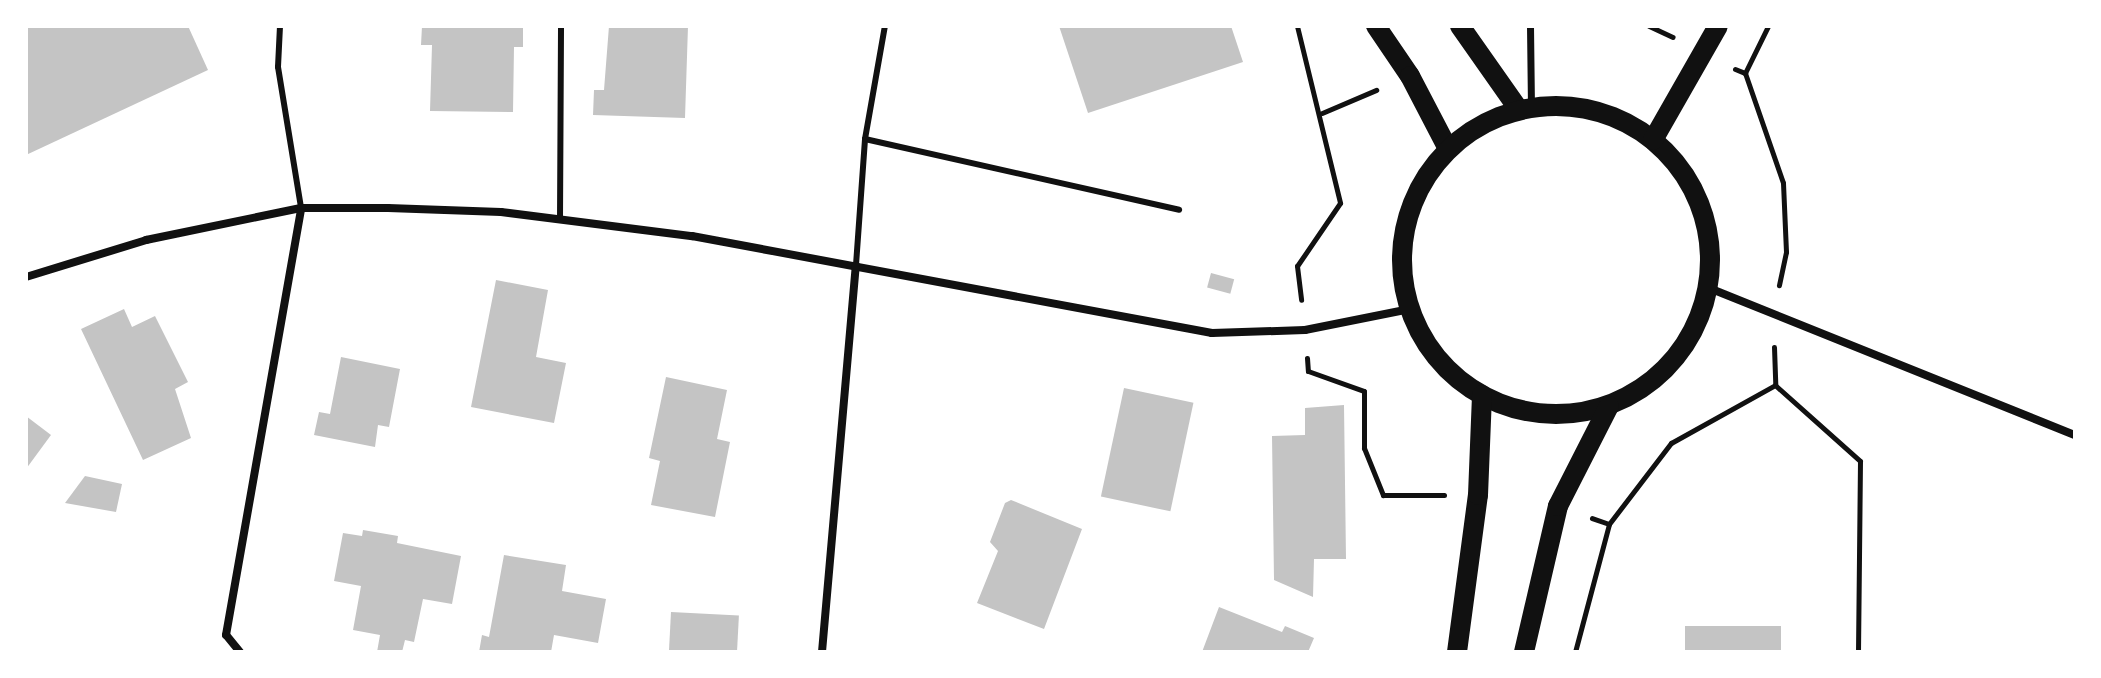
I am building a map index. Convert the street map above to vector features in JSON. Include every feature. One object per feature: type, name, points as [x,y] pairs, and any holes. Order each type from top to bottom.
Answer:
[{"type":"main road","points":[[1376,26],[1410,76],[1448,149]]},
{"type":"main road","points":[[1460,26],[1525,109]]},
{"type":"main road","points":[[1653,140],[1705,57],[1718,26]]},
{"type":"main road","points":[[1575,106],[1616,118],[1653,140],[1682,170],[1701,206],[1711,246],[1709,288],[1696,326],[1675,360],[1645,387],[1609,406],[1566,415],[1523,411],[1482,395],[1443,363],[1410,309],[1402,267],[1406,224],[1421,183],[1448,149],[1480,125],[1525,109],[1575,106]]},
{"type":"main road","points":[[1457,652],[1478,495],[1482,395]]},
{"type":"main road","points":[[1524,652],[1558,506],[1609,406]]},
{"type":"street","points":[[1525,109],[1530,26]]},
{"type":"street","points":[[240,652],[226,635],[301,208]]},
{"type":"street","points":[[26,277],[146,240],[301,208],[501,212],[856,265],[1212,333],[1305,330],[1410,309]]},
{"type":"street","points":[[822,652],[856,265]]},
{"type":"street","points":[[1709,288],[2075,435]]},
{"type":"lane","points":[[280,26],[278,67],[301,208]]},
{"type":"lane","points":[[560,220],[561,26]]},
{"type":"lane","points":[[856,265],[865,139],[885,26]]},
{"type":"lane","points":[[865,139],[1179,210]]},
{"type":"path","points":[[1297,26],[1340,203],[1297,266],[1308,371],[1364,391],[1364,448],[1383,495],[1478,495]]},
{"type":"path","points":[[1768,26],[1745,73],[1783,183],[1786,252],[1773,313],[1775,385],[1860,461],[1858,652]]},
{"type":"path","points":[[1705,57],[1745,73]]},
{"type":"path","points":[[1575,652],[1609,524],[1671,443],[1775,385]]},
{"type":"path","points":[[1558,506],[1609,524]]},
{"type":"building","points":[[26,26],[188,26],[208,70],[26,155]]},
{"type":"building","points":[[422,26],[523,26],[523,47],[514,47],[513,112],[430,111],[432,45],[421,45]]},
{"type":"building","points":[[609,26],[688,26],[685,118],[593,115],[594,90],[604,90]]},
{"type":"building","points":[[1059,26],[1231,26],[1243,62],[1088,113]]},
{"type":"building","points":[[1211,273],[1234,279],[1230,294],[1207,287]]},
{"type":"building","points":[[496,280],[548,290],[536,357],[566,363],[554,423],[471,407]]},
{"type":"building","points":[[124,309],[132,327],[155,316],[188,382],[175,389],[191,438],[143,460],[81,329]]},
{"type":"building","points":[[341,357],[400,369],[389,427],[378,425],[375,447],[314,435],[319,412],[330,414]]},
{"type":"building","points":[[666,377],[727,390],[717,439],[730,442],[715,517],[651,505],[660,461],[649,458]]},
{"type":"building","points":[[1124,388],[1193,403],[1170,511],[1101,497]]},
{"type":"building","points":[[1344,405],[1346,559],[1314,559],[1313,597],[1274,580],[1272,436],[1305,435],[1305,408]]},
{"type":"building","points":[[26,416],[51,435],[26,469]]},
{"type":"building","points":[[85,476],[122,484],[116,512],[65,503]]},
{"type":"building","points":[[1011,500],[1082,529],[1044,629],[977,603],[998,551],[990,542],[1005,503]]},
{"type":"building","points":[[363,530],[398,536],[397,543],[461,556],[452,604],[423,599],[414,642],[405,640],[402,652],[377,652],[380,635],[353,630],[361,586],[334,581],[343,533],[362,536]]},
{"type":"building","points":[[504,555],[566,565],[562,591],[606,599],[598,643],[554,635],[551,652],[479,652],[482,635],[489,637]]},
{"type":"building","points":[[1219,607],[1282,632],[1285,626],[1314,638],[1308,652],[1202,652]]},
{"type":"building","points":[[671,612],[739,616],[737,652],[669,652]]},
{"type":"building","points":[[1685,626],[1781,626],[1781,652],[1685,652]]}]
